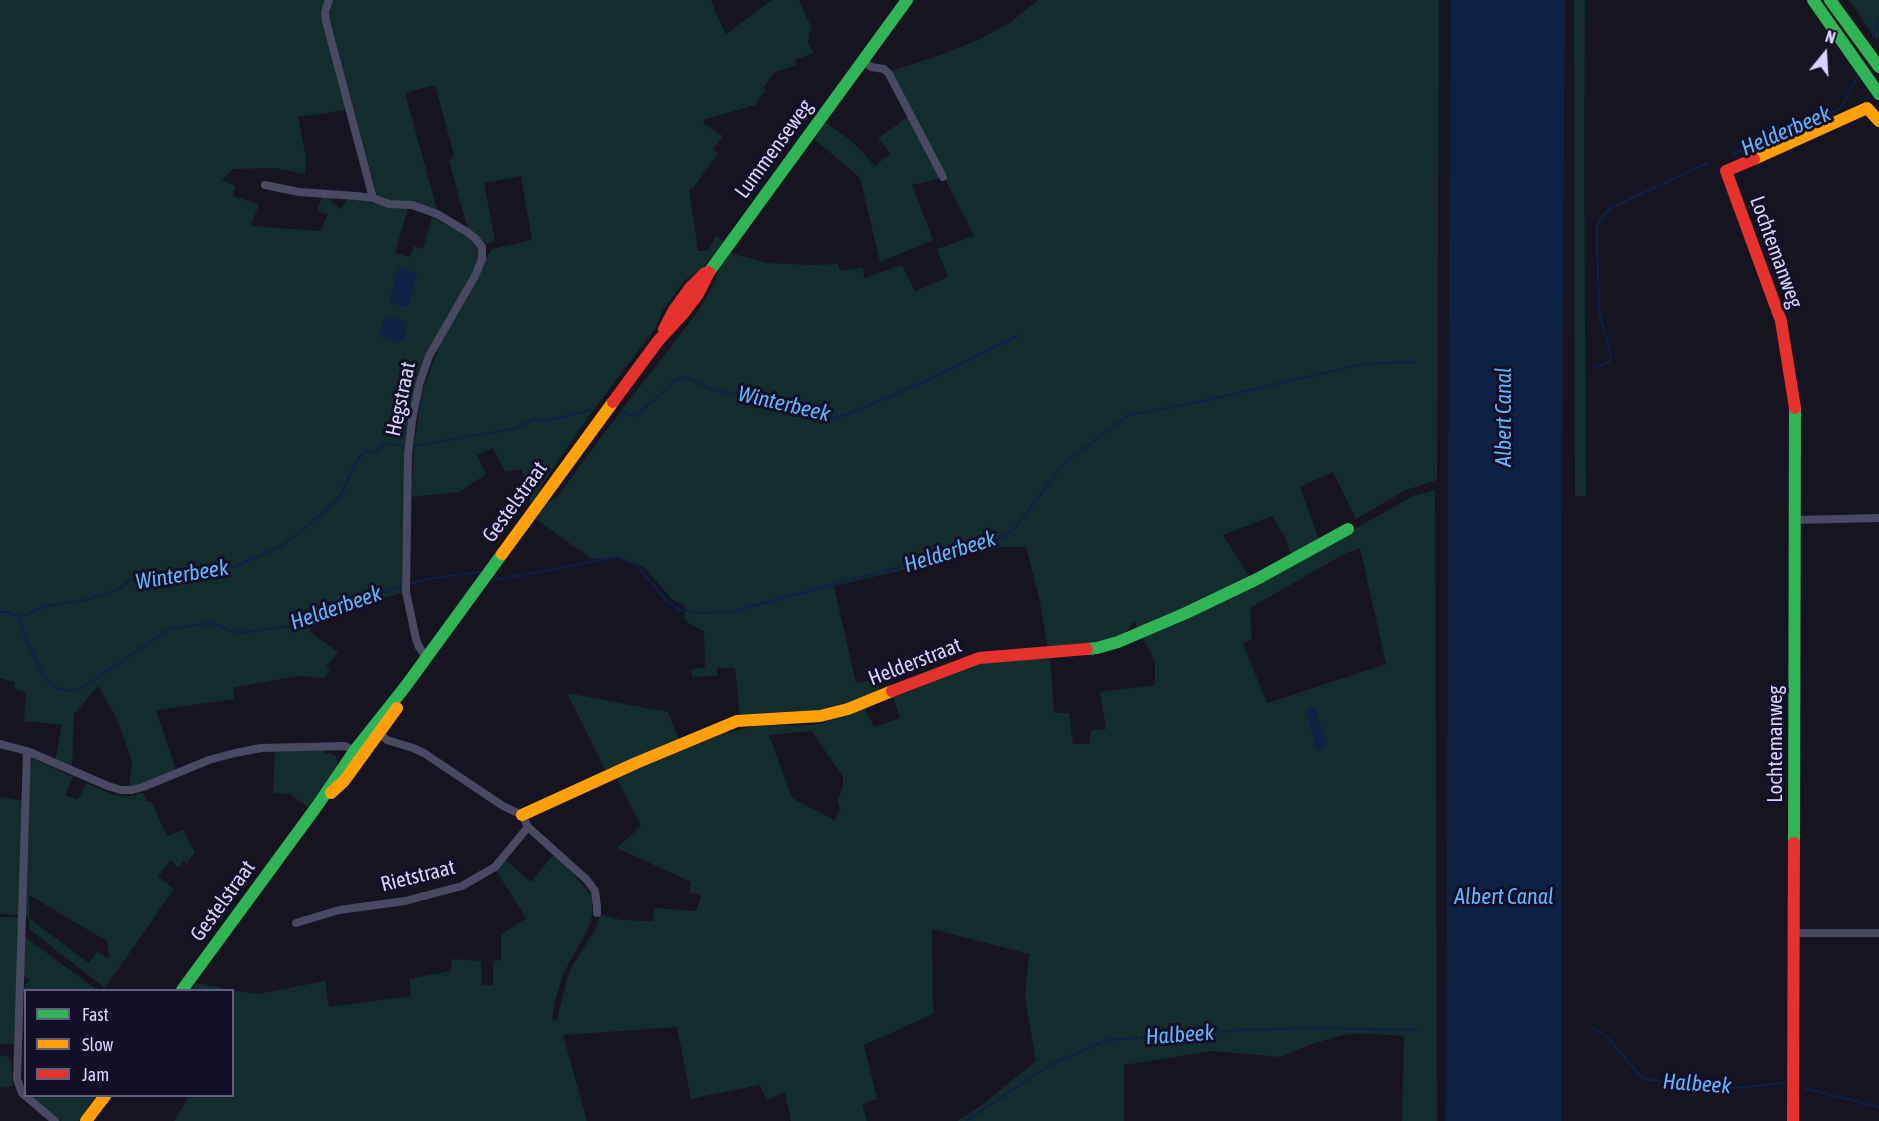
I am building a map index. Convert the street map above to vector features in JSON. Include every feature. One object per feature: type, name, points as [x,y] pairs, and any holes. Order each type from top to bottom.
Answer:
[{"type":"street","points":[[329,0],[325,12],[326,21],[373,198]]},
{"type":"street","name":"Lummenseweg","points":[[715,263],[907,0]]},
{"type":"street","points":[[1813,0],[1879,94]]},
{"type":"street","points":[[1830,0],[1879,67]]},
{"type":"street","points":[[862,60],[872,67],[884,69],[889,74],[943,177]]},
{"type":"street","name":"Lochtemanweg","points":[[1793,1121],[1796,411],[1781,321],[1726,171],[1867,108],[1879,121]]},
{"type":"street","name":"Hegstraat","points":[[265,185],[299,192],[373,198],[389,204],[412,205],[437,214],[467,232],[482,247],[483,254],[475,276],[429,356],[419,385],[412,421],[408,454],[406,592],[416,639],[426,657]]},
{"type":"street","name":"Gestelstraat","points":[[183,989],[317,806],[376,731],[426,657],[658,341],[674,310],[690,288],[715,263]]},
{"type":"street","points":[[1795,520],[1879,518]]},
{"type":"street","name":"Helderstraat","points":[[525,821],[636,763],[737,722],[820,716],[848,709],[979,658],[1097,648],[1118,642],[1257,579],[1348,529]]},
{"type":"street","points":[[376,731],[387,740],[424,753],[525,821],[595,891],[597,913]]},
{"type":"street","points":[[0,744],[27,751],[122,790],[143,788],[209,760],[261,748],[345,746],[359,753]]},
{"type":"street","points":[[24,1095],[17,1079],[27,751]]},
{"type":"street","name":"Rietstraat","points":[[296,923],[339,910],[405,901],[462,886],[495,867],[525,821]]},
{"type":"street","points":[[1794,933],[1879,933]]},
{"type":"street","points":[[27,1097],[55,1121]]},
{"type":"street","points":[[86,1121],[104,1097]]},
{"type":"green space","points":[[0,0],[711,0],[726,34],[772,0],[799,0],[812,29],[808,43],[814,53],[795,60],[797,65],[775,72],[763,88],[766,90],[755,105],[703,120],[704,124],[723,136],[713,149],[718,154],[693,188],[689,189],[698,251],[707,251],[717,236],[723,242],[703,268],[684,281],[662,312],[655,329],[581,427],[531,505],[522,469],[505,472],[493,448],[477,455],[486,474],[460,492],[411,497],[415,438],[422,392],[439,347],[492,249],[532,240],[521,176],[484,183],[495,241],[488,244],[468,230],[449,161],[454,155],[435,85],[405,93],[438,213],[378,198],[329,20],[331,8],[326,6],[320,10],[346,110],[298,117],[306,158],[305,174],[275,168],[233,169],[222,180],[235,186],[233,196],[259,204],[251,226],[320,231],[328,214],[317,211],[322,196],[332,197],[331,203],[342,209],[347,197],[384,206],[408,208],[395,253],[410,257],[414,246],[423,249],[432,217],[472,239],[478,246],[479,253],[478,263],[425,356],[403,506],[402,593],[332,612],[325,615],[309,631],[338,652],[326,667],[330,670],[324,678],[299,676],[233,688],[235,699],[156,710],[176,770],[143,785],[129,788],[131,757],[116,717],[98,686],[74,714],[72,767],[55,760],[62,725],[24,721],[26,692],[14,689],[15,682],[0,678]]},
{"type":"green space","points":[[1038,0],[1439,0],[1437,480],[1406,490],[1356,519],[1333,472],[1300,487],[1319,540],[1292,556],[1283,532],[1272,516],[1223,535],[1255,586],[1411,497],[1435,490],[1437,1121],[1402,1121],[1404,1036],[1357,1033],[1315,1043],[1281,1057],[1211,1051],[1124,1065],[1124,1121],[957,1121],[978,1108],[1036,1061],[1025,998],[1029,954],[932,929],[933,1014],[864,1045],[877,1099],[862,1105],[867,1121],[791,1121],[785,1092],[766,1100],[760,1085],[691,1099],[677,1027],[563,1035],[587,1121],[174,1121],[188,1097],[234,1097],[234,990],[258,994],[325,981],[329,1007],[411,996],[409,979],[451,971],[452,959],[481,961],[482,985],[493,985],[493,961],[501,960],[501,935],[526,918],[495,869],[504,859],[531,882],[555,853],[593,897],[592,916],[587,931],[563,974],[555,1001],[552,1020],[557,1021],[571,968],[596,928],[600,914],[621,920],[653,921],[655,908],[696,911],[701,896],[689,892],[691,882],[617,848],[641,826],[615,775],[725,733],[765,724],[794,726],[819,724],[864,707],[874,727],[900,718],[893,695],[968,665],[1050,655],[1054,713],[1069,713],[1073,744],[1089,744],[1091,730],[1106,729],[1100,692],[1155,685],[1155,662],[1134,621],[1128,630],[1116,638],[1096,644],[1048,649],[1039,597],[1026,547],[1003,547],[834,586],[856,683],[876,679],[881,692],[827,710],[740,718],[735,668],[717,668],[717,676],[692,677],[691,669],[705,668],[704,631],[684,618],[685,606],[673,600],[643,566],[620,557],[591,559],[535,518],[547,503],[558,496],[701,307],[716,280],[720,267],[730,253],[768,263],[838,264],[840,271],[863,267],[864,278],[902,265],[915,291],[948,277],[937,249],[974,236],[890,71],[978,40],[1011,22]],"holes":[[[1360,548],[1386,664],[1267,703],[1243,644],[1252,639],[1250,608],[1346,553]],[[811,731],[843,776],[843,786],[838,800],[841,808],[834,820],[792,798],[769,735]]]},
{"type":"green space","points":[[1574,0],[1585,0],[1586,496],[1575,496]]},
{"type":"green space","points":[[1849,0],[1879,0],[1877,41]]},
{"type":"green space","points":[[909,116],[939,176],[938,179],[912,185],[933,240],[880,262],[860,178],[813,138],[825,122],[854,143],[875,166],[890,154],[878,138]]},
{"type":"green space","points":[[567,693],[668,712],[680,742],[606,772]]},
{"type":"green space","points":[[324,750],[325,753],[336,756],[338,766],[309,808],[290,794],[273,793],[275,751]]},
{"type":"green space","points":[[31,758],[73,777],[65,795],[78,800],[86,783],[111,794],[126,797],[143,793],[147,802],[151,801],[167,836],[183,830],[195,852],[187,864],[183,861],[178,868],[171,860],[158,876],[174,889],[105,988],[29,929],[29,918],[0,914],[0,797],[29,802]],"holes":[[[29,895],[107,941],[109,959],[97,951],[89,963],[29,918]]]},
{"type":"green space","points":[[0,917],[19,917],[14,1044],[0,1044]]},
{"type":"green space","points":[[25,937],[96,989],[24,990],[23,989],[30,980],[23,975]]},
{"type":"green space","points":[[197,983],[227,989],[192,989]]},
{"type":"green space","points":[[0,1055],[11,1060],[13,1086],[0,1088]]},
{"type":"green space","points":[[29,1097],[97,1097],[79,1121],[61,1121]]},
{"type":"water","name":"Albert Canal","points":[[1450,0],[1565,0],[1561,561],[1561,1121],[1446,1121]]},
{"type":"water","points":[[399,267],[417,276],[407,307],[389,303]]},
{"type":"water","points":[[385,317],[404,322],[406,334],[401,340],[380,336]]},
{"type":"water","points":[[1309,707],[1315,710],[1324,735],[1325,747],[1321,751],[1315,746],[1306,709]]},
{"type":"waterway","name":"Helderbeek","points":[[1872,39],[1879,19]]},
{"type":"waterway","name":"Helderbeek","points":[[1732,154],[1840,109],[1858,76]]},
{"type":"waterway","name":"Helderbeek","points":[[1595,367],[1609,362],[1611,354],[1599,312],[1597,229],[1600,220],[1610,208],[1708,163]]},
{"type":"waterway","name":"Winterbeek","points":[[620,411],[636,416],[676,380],[686,377],[712,389],[732,394],[768,397],[830,419],[849,414],[934,377],[1020,335]]},
{"type":"waterway","name":"Helderbeek","points":[[495,580],[617,557],[636,564],[667,601],[680,610],[701,613],[730,612],[994,542],[1013,530],[1065,463],[1129,415],[1203,401],[1363,364],[1414,362]]},
{"type":"waterway","name":"Winterbeek","points":[[413,446],[513,429],[535,419],[547,422],[594,410]]},
{"type":"waterway","name":"Winterbeek","points":[[19,617],[46,606],[86,600],[121,588],[128,581],[235,567],[281,546],[310,524],[340,497],[355,463],[365,451],[375,453],[384,443],[404,446]]},
{"type":"waterway","name":"Helderbeek","points":[[409,584],[479,572]]},
{"type":"waterway","name":"Helderbeek","points":[[74,691],[82,688],[169,629],[210,623],[238,633],[305,624],[335,607],[403,586]]},
{"type":"waterway","name":"Helderbeek","points":[[0,612],[9,612],[19,617],[42,673],[53,687],[71,691]]},
{"type":"waterway","name":"Halbeek","points":[[966,1121],[1050,1065],[1107,1040],[1244,1030],[1311,1028],[1417,1030]]},
{"type":"waterway","name":"Halbeek","points":[[1594,1029],[1609,1039],[1643,1079],[1724,1089],[1785,1083]]},
{"type":"waterway","name":"Halbeek","points":[[1804,1088],[1879,1107]]},
{"type":"traffic: fast","points":[[709,272],[907,0]]},
{"type":"traffic: fast","points":[[1813,0],[1879,94]]},
{"type":"traffic: fast","points":[[1830,0],[1879,67]]},
{"type":"traffic: fast","points":[[1794,843],[1795,408]]},
{"type":"traffic: fast","points":[[1087,649],[1118,642],[1186,613],[1257,579],[1348,529]]},
{"type":"traffic: fast","points":[[183,989],[317,806],[355,750],[405,687],[502,554]]},
{"type":"traffic: slow","points":[[1754,159],[1867,108],[1879,121]]},
{"type":"traffic: slow","points":[[502,554],[613,402]]},
{"type":"traffic: slow","points":[[522,815],[636,763],[737,721],[820,716],[848,709],[892,691]]},
{"type":"traffic: slow","points":[[331,793],[344,781],[397,708]]},
{"type":"traffic: slow","points":[[86,1121],[104,1097]]},
{"type":"traffic: jam","points":[[1754,159],[1726,171],[1781,321],[1795,408]]},
{"type":"traffic: jam","points":[[613,402],[658,341],[698,294],[709,272]]},
{"type":"traffic: jam","points":[[664,329],[690,288],[705,273]]},
{"type":"traffic: jam","points":[[892,691],[979,658],[1087,649]]},
{"type":"traffic: jam","points":[[1793,1121],[1794,843]]}]
